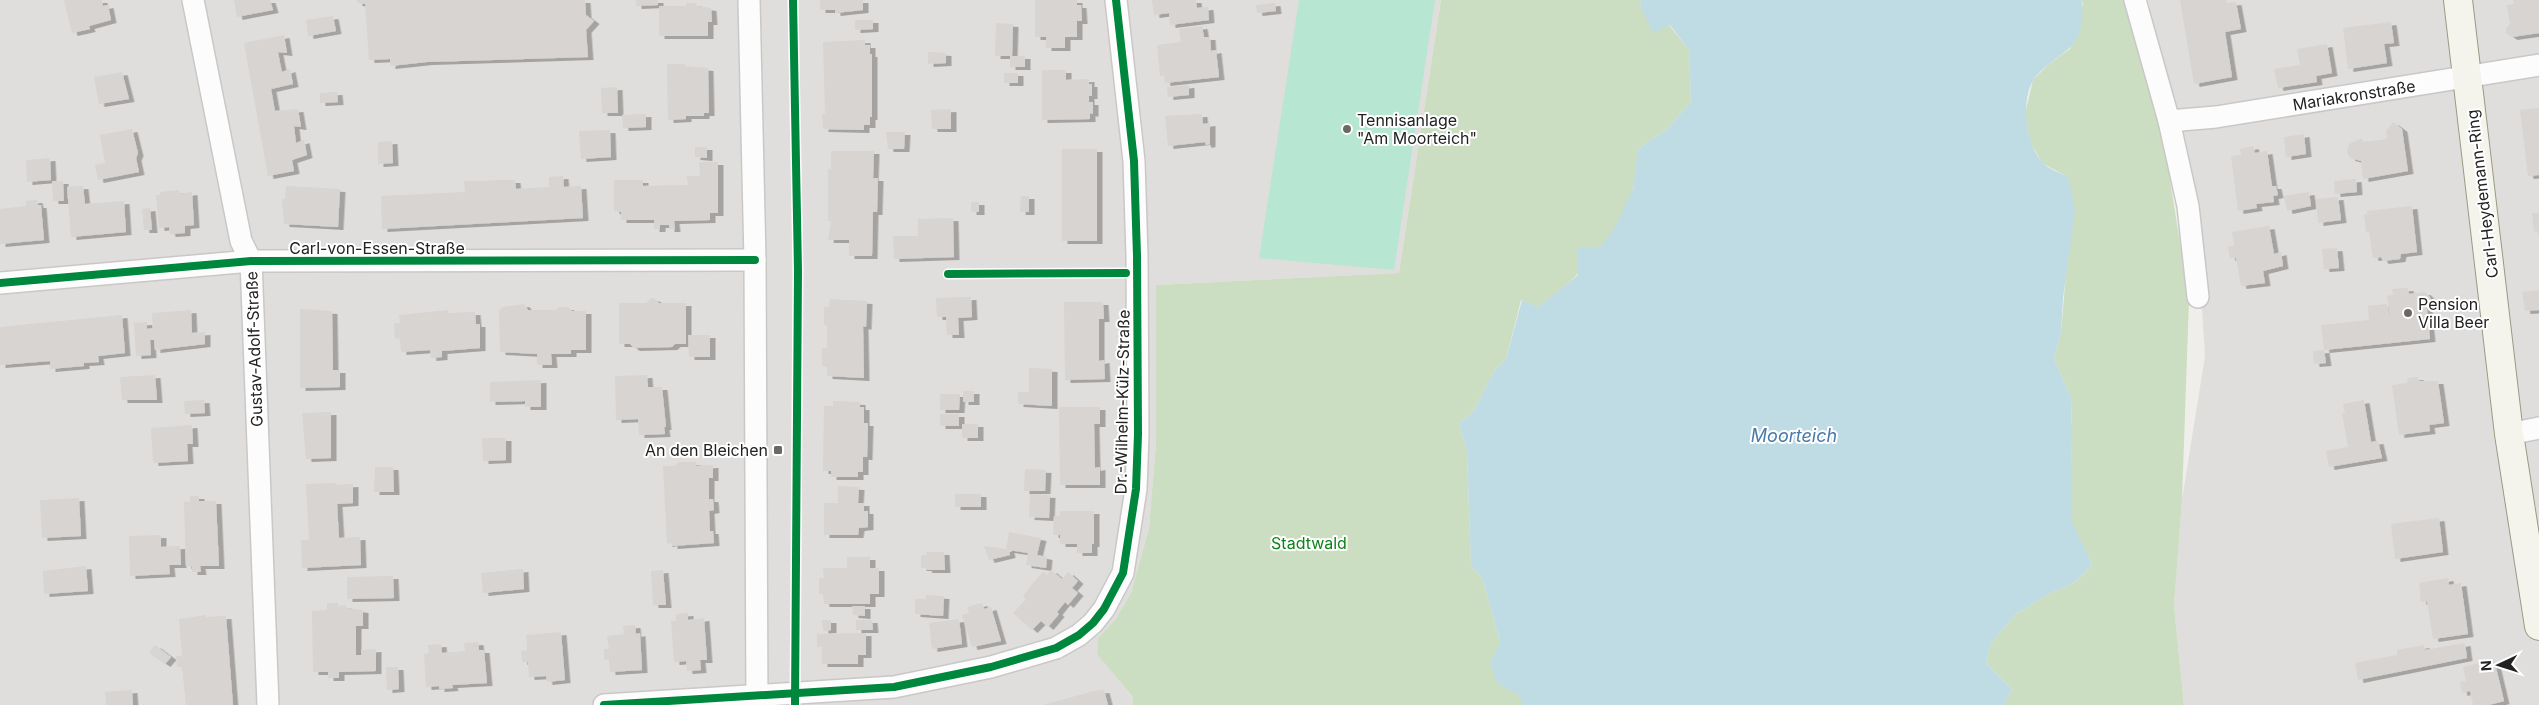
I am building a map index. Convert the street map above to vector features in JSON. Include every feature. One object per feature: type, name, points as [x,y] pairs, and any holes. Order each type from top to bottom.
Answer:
[{"type":"main road","name":"Carl-Heydemann-Ring","points":[[2458,0],[2509,434],[2539,626]]},
{"type":"street","name":"Gustav-Adolf-Straße","points":[[193,0],[241,241],[251,261],[268,705]]},
{"type":"street","points":[[749,0],[756,260],[757,699]]},
{"type":"street","name":"Dr.-Wilhelm-Külz-Straße","points":[[604,705],[757,699],[894,687],[991,667],[1066,644],[1093,623],[1115,592],[1123,573],[1136,489],[1138,434],[1137,256],[1134,161],[1116,0]]},
{"type":"street","points":[[2135,0],[2169,121],[2188,206],[2198,297]]},
{"type":"street","name":"Mariakronstraße","points":[[2169,121],[2216,117],[2539,65]]},
{"type":"street","name":"Carl-von-Essen-Straße","points":[[0,283],[251,261],[756,260]]},
{"type":"street","points":[[2509,434],[2539,428]]},
{"type":"shaded area","points":[[0,0],[1441,0],[1399,273],[1156,285],[1156,443],[1149,528],[1131,593],[1115,620],[1098,638],[1097,653],[1133,697],[1132,705],[0,705]]},
{"type":"shaded area","points":[[2148,0],[2539,0],[2539,705],[2184,705],[2174,606],[2182,500],[2205,356],[2195,200]]},
{"type":"green space","name":"Tennisanlage \"Am Moorteich\"","points":[[1299,0],[1435,0],[1394,270],[1259,258]]},
{"type":"green space","name":"Stadtwald","points":[[1441,0],[1641,0],[1640,6],[1669,25],[1689,50],[1691,102],[1666,130],[1638,149],[1633,187],[1618,223],[1596,255],[1553,296],[1538,307],[1521,300],[1506,359],[1494,371],[1473,412],[1459,423],[1467,452],[1471,565],[1483,580],[1500,642],[1498,683],[1520,695],[1523,705],[1132,705],[1133,697],[1097,654],[1098,638],[1115,620],[1131,593],[1149,528],[1156,443],[1156,285],[1399,273]]},
{"type":"green space","points":[[2081,0],[2125,0],[2163,136],[2189,300],[2182,500],[2174,606],[2184,705],[2004,705],[2012,689],[1986,663],[1991,643],[2016,614],[2050,593],[2074,583],[2092,565],[2070,519],[2071,398],[2054,359],[2061,333],[2067,261],[2068,177],[2042,163],[2030,141],[2025,114],[2033,80],[2048,65],[2070,49],[2083,4]]},
{"type":"water","name":"Moorteich","points":[[1641,0],[2081,0],[2082,19],[2076,39],[2064,53],[2034,79],[2027,98],[2026,110],[2029,133],[2036,154],[2048,167],[2068,177],[2075,210],[2063,298],[2061,333],[2054,359],[2071,398],[2071,519],[2092,565],[2074,583],[2050,593],[2016,614],[1991,643],[1986,663],[2012,689],[2004,705],[1523,705],[1519,695],[1498,684],[1490,664],[1500,642],[1483,580],[1471,565],[1467,452],[1459,423],[1473,412],[1494,371],[1506,359],[1522,300],[1538,307],[1578,275],[1578,248],[1600,248],[1615,227],[1633,188],[1638,149],[1666,130],[1691,102],[1689,50],[1670,25],[1653,33],[1640,6]]},
{"type":"building","points":[[64,0],[102,0],[103,6],[108,5],[111,20],[89,26],[90,29],[72,33]]},
{"type":"building","points":[[234,0],[270,0],[273,10],[237,17]]},
{"type":"building","points":[[357,0],[585,0],[586,15],[594,21],[586,30],[588,57],[427,62],[390,66],[390,59],[369,60],[365,4],[357,3]]},
{"type":"building","points":[[636,0],[658,0],[658,5],[636,6]]},
{"type":"building","points":[[820,0],[863,0],[863,10],[835,13],[835,10],[820,10]]},
{"type":"building","points":[[1035,0],[1077,0],[1077,5],[1081,5],[1082,21],[1077,21],[1077,37],[1065,37],[1065,48],[1046,48],[1046,37],[1035,37]]},
{"type":"building","points":[[1152,0],[1196,0],[1197,8],[1208,7],[1209,20],[1170,25],[1169,13],[1154,15]]},
{"type":"building","points":[[2180,0],[2226,0],[2227,3],[2236,2],[2241,29],[2225,32],[2232,77],[2194,84]]},
{"type":"building","points":[[2513,0],[2539,0],[2539,33],[2512,37],[2506,33],[2506,28],[2510,24],[2507,5],[2514,4]]},
{"type":"building","points":[[686,3],[696,3],[697,6],[711,8],[712,22],[708,22],[708,36],[659,36],[659,6],[686,6]]},
{"type":"building","points":[[1275,3],[1276,11],[1257,13],[1256,5]]},
{"type":"building","points":[[333,16],[336,31],[308,36],[306,20]]},
{"type":"building","points":[[855,20],[873,20],[873,29],[855,30]]},
{"type":"building","points":[[2391,22],[2394,43],[2384,44],[2387,63],[2348,69],[2343,28]]},
{"type":"building","points":[[996,23],[1013,24],[1012,56],[1025,56],[1025,67],[1010,67],[1010,56],[995,56]]},
{"type":"building","points":[[1202,26],[1204,37],[1210,37],[1211,51],[1216,50],[1219,77],[1165,83],[1164,75],[1160,76],[1157,45],[1181,42],[1179,29]]},
{"type":"building","points":[[284,35],[287,53],[278,52],[280,63],[282,72],[290,69],[293,84],[271,89],[275,111],[298,109],[301,127],[294,126],[296,143],[304,140],[307,155],[292,160],[294,171],[268,176],[244,43]]},
{"type":"building","points":[[865,40],[865,45],[870,45],[870,54],[872,54],[872,117],[870,117],[870,125],[864,125],[864,130],[823,129],[822,114],[825,114],[823,42]]},
{"type":"building","points":[[2327,44],[2332,73],[2316,76],[2317,82],[2278,88],[2274,69],[2300,65],[2297,49]]},
{"type":"building","points":[[928,52],[946,53],[946,63],[928,64]]},
{"type":"building","points":[[667,64],[685,64],[685,66],[708,68],[709,113],[704,113],[704,116],[686,116],[686,119],[668,120]]},
{"type":"building","points":[[1042,70],[1066,70],[1066,80],[1089,79],[1089,84],[1092,84],[1092,96],[1089,96],[1089,102],[1093,102],[1093,114],[1090,113],[1090,119],[1042,120]]},
{"type":"building","points":[[122,72],[129,99],[99,104],[94,77]]},
{"type":"building","points":[[1004,73],[1018,73],[1018,83],[1004,83]]},
{"type":"building","points":[[1189,85],[1189,95],[1168,97],[1167,87]]},
{"type":"building","points":[[617,87],[618,113],[602,113],[601,88]]},
{"type":"building","points":[[337,92],[338,102],[320,103],[320,93]]},
{"type":"building","points":[[2539,108],[2539,175],[2528,176],[2520,110]]},
{"type":"building","points":[[951,109],[951,129],[932,129],[931,110]]},
{"type":"building","points":[[646,114],[646,127],[623,128],[622,115]]},
{"type":"building","points":[[1202,114],[1203,124],[1210,123],[1210,144],[1206,145],[1205,142],[1168,146],[1165,116]]},
{"type":"building","points":[[2393,122],[2402,129],[2408,171],[2363,179],[2361,161],[2350,158],[2347,152],[2349,144],[2362,138],[2363,142],[2387,139],[2386,131]]},
{"type":"building","points":[[132,129],[138,153],[136,158],[139,172],[98,180],[95,165],[105,163],[100,135]]},
{"type":"building","points":[[610,130],[611,157],[581,159],[579,131]]},
{"type":"building","points":[[886,132],[905,132],[904,149],[888,149]]},
{"type":"building","points":[[2304,134],[2306,154],[2286,157],[2284,137]]},
{"type":"building","points":[[392,141],[393,163],[378,164],[378,142]]},
{"type":"building","points":[[2253,146],[2255,153],[2267,151],[2272,186],[2276,186],[2278,195],[2273,196],[2274,202],[2256,204],[2257,208],[2238,211],[2231,156],[2241,155],[2240,149]]},
{"type":"building","points":[[695,147],[707,147],[707,158],[695,157]]},
{"type":"building","points":[[1062,149],[1097,149],[1097,241],[1062,241]]},
{"type":"building","points":[[831,151],[874,151],[873,178],[878,178],[877,212],[873,212],[872,256],[849,256],[849,240],[828,240],[831,221],[828,221],[828,169],[831,169]]},
{"type":"building","points":[[50,158],[51,180],[27,182],[26,160]]},
{"type":"building","points":[[699,162],[718,162],[718,213],[710,213],[710,220],[674,221],[675,229],[669,229],[669,225],[660,225],[660,229],[654,229],[654,220],[621,220],[621,212],[614,211],[614,180],[643,180],[643,186],[688,185],[687,176],[700,176]]},
{"type":"building","points":[[563,176],[564,187],[581,186],[583,218],[382,229],[381,196],[465,192],[464,181],[515,180],[516,189],[549,187],[549,177]]},
{"type":"building","points":[[2356,179],[2357,192],[2335,194],[2334,181]]},
{"type":"building","points":[[52,181],[63,181],[64,201],[53,201]]},
{"type":"building","points":[[83,186],[85,204],[124,201],[126,232],[71,237],[67,187]]},
{"type":"building","points":[[286,186],[340,189],[338,227],[284,224],[282,199],[285,199]]},
{"type":"building","points":[[179,190],[179,194],[192,192],[194,225],[185,226],[185,233],[170,234],[169,227],[159,228],[156,195],[160,195],[160,192]]},
{"type":"building","points":[[2309,192],[2311,206],[2287,211],[2284,196]]},
{"type":"building","points":[[1021,196],[1029,196],[1029,212],[1020,212]]},
{"type":"building","points":[[2338,197],[2341,220],[2318,223],[2316,199]]},
{"type":"building","points":[[37,200],[38,205],[41,205],[44,240],[0,244],[0,209],[26,206],[26,201]]},
{"type":"building","points":[[971,202],[979,202],[979,212],[971,212]]},
{"type":"building","points":[[2412,206],[2417,252],[2401,254],[2400,259],[2383,261],[2381,257],[2373,258],[2369,232],[2366,232],[2364,215],[2367,214],[2367,211]]},
{"type":"building","points":[[150,208],[152,230],[144,230],[142,209]]},
{"type":"building","points":[[2532,213],[2539,213],[2539,235],[2537,231],[2534,232]]},
{"type":"building","points":[[953,218],[954,257],[894,259],[893,236],[918,236],[918,219]]},
{"type":"building","points":[[2269,226],[2274,254],[2281,252],[2283,266],[2263,271],[2265,283],[2241,286],[2236,258],[2230,258],[2228,247],[2234,246],[2232,232]]},
{"type":"building","points":[[2337,248],[2339,268],[2324,269],[2322,249]]},
{"type":"building","name":"Pension Villa Beer","points":[[2408,288],[2409,294],[2425,292],[2430,297],[2431,306],[2427,309],[2430,339],[2324,350],[2321,325],[2369,320],[2368,306],[2387,304],[2390,317],[2387,296],[2393,295],[2392,289]]},
{"type":"building","points":[[2539,290],[2539,310],[2525,311],[2522,292]]},
{"type":"building","points":[[971,297],[972,317],[958,318],[959,335],[947,335],[946,317],[937,317],[936,298]]},
{"type":"building","points":[[651,298],[659,303],[686,303],[686,344],[675,344],[672,347],[634,348],[630,344],[619,344],[619,303],[646,303]]},
{"type":"building","points":[[830,299],[867,301],[866,327],[863,326],[864,378],[827,376],[827,367],[822,366],[822,348],[827,348],[827,325],[824,325],[824,307],[829,307]]},
{"type":"building","points":[[1064,302],[1103,302],[1104,319],[1099,319],[1099,361],[1104,360],[1105,379],[1065,380]]},
{"type":"building","points":[[524,304],[528,310],[556,310],[559,307],[568,307],[572,311],[586,311],[586,350],[571,350],[571,354],[551,354],[552,365],[537,365],[537,354],[500,352],[499,311],[503,307]]},
{"type":"building","points":[[300,309],[332,311],[333,370],[340,370],[340,387],[300,388]]},
{"type":"building","points":[[191,310],[192,333],[205,332],[205,344],[155,350],[154,340],[150,340],[151,355],[136,356],[134,323],[147,322],[147,329],[153,328],[152,313]]},
{"type":"building","points":[[448,310],[448,313],[475,312],[476,324],[480,324],[480,348],[442,351],[442,357],[431,358],[430,350],[401,352],[400,338],[395,339],[394,323],[400,323],[399,315]]},
{"type":"building","points":[[122,315],[125,353],[98,356],[99,362],[84,363],[84,366],[50,369],[50,361],[0,365],[0,327]]},
{"type":"building","points":[[688,335],[710,335],[710,357],[689,357]]},
{"type":"building","points":[[2324,350],[2326,363],[2314,364],[2313,351]]},
{"type":"building","points":[[1029,368],[1052,369],[1052,406],[1018,404],[1018,392],[1029,392]]},
{"type":"building","points":[[155,375],[157,400],[122,400],[120,377]]},
{"type":"building","points":[[647,375],[648,387],[662,387],[665,434],[639,435],[638,419],[616,420],[615,376]]},
{"type":"building","points":[[2418,377],[2419,381],[2438,381],[2444,423],[2429,425],[2430,431],[2399,435],[2392,385],[2407,383],[2408,378]]},
{"type":"building","points":[[541,380],[541,407],[525,407],[525,401],[490,402],[490,382]]},
{"type":"building","points":[[963,391],[974,391],[974,402],[963,402]]},
{"type":"building","points":[[940,394],[960,394],[959,410],[940,410]]},
{"type":"building","points":[[204,400],[205,413],[185,414],[184,401]]},
{"type":"building","points":[[2364,400],[2371,442],[2378,441],[2382,458],[2329,467],[2326,451],[2348,447],[2342,413],[2345,413],[2343,404]]},
{"type":"building","points":[[833,401],[860,402],[860,407],[864,407],[864,423],[868,423],[867,457],[863,457],[863,472],[858,472],[858,477],[831,477],[831,471],[823,471],[824,406],[833,406]]},
{"type":"building","points":[[1059,407],[1100,407],[1100,424],[1094,424],[1095,468],[1100,467],[1100,485],[1060,485]]},
{"type":"building","points":[[331,412],[331,458],[306,459],[302,413]]},
{"type":"building","points":[[940,414],[959,414],[959,426],[940,426]]},
{"type":"building","points":[[962,424],[978,424],[978,438],[962,438]]},
{"type":"building","points":[[192,425],[193,444],[187,444],[188,461],[153,463],[151,428]]},
{"type":"building","points":[[482,438],[506,438],[506,460],[483,461]]},
{"type":"building","points":[[679,462],[696,462],[696,466],[713,465],[713,478],[709,478],[709,499],[713,499],[714,510],[709,511],[710,531],[713,531],[714,543],[672,546],[672,543],[667,544],[663,466],[674,466]]},
{"type":"building","points":[[375,467],[393,467],[394,492],[374,492]]},
{"type":"building","points":[[1025,469],[1046,470],[1045,491],[1024,491]]},
{"type":"building","points":[[336,483],[336,485],[353,484],[353,503],[337,504],[339,538],[360,537],[361,565],[302,568],[301,540],[309,540],[306,484]]},
{"type":"building","points":[[838,486],[859,487],[858,503],[864,503],[864,511],[868,511],[868,527],[859,528],[858,535],[824,535],[824,503],[838,503]]},
{"type":"building","points":[[955,494],[981,494],[981,507],[955,507]]},
{"type":"building","points":[[1030,494],[1050,495],[1049,518],[1029,517]]},
{"type":"building","points":[[190,496],[199,496],[199,501],[216,501],[219,566],[200,566],[201,572],[192,572],[192,566],[186,566],[184,502],[190,502]]},
{"type":"building","points":[[79,498],[81,536],[42,538],[40,500]]},
{"type":"building","points":[[1060,511],[1094,511],[1094,544],[1092,544],[1092,553],[1077,553],[1077,544],[1060,544],[1060,535],[1053,535],[1054,516],[1060,516]]},
{"type":"building","points":[[2439,518],[2443,552],[2395,559],[2391,524]]},
{"type":"building","points":[[1009,532],[1041,538],[1037,555],[1047,557],[1046,568],[1026,565],[1028,553],[1009,550],[1010,555],[989,560],[984,546],[1006,549]]},
{"type":"building","points":[[161,535],[161,547],[180,546],[181,565],[169,565],[170,574],[130,576],[129,536]]},
{"type":"building","points":[[926,552],[944,552],[945,570],[926,570],[927,568],[921,568],[921,555],[927,555]]},
{"type":"building","points":[[847,557],[870,557],[870,568],[879,568],[879,594],[870,594],[870,604],[824,604],[823,594],[819,594],[819,578],[824,578],[823,568],[847,568]]},
{"type":"building","points":[[86,566],[88,591],[44,594],[43,571]]},
{"type":"building","points":[[523,569],[524,589],[483,593],[481,573]]},
{"type":"building","points":[[663,570],[666,605],[653,605],[651,571]]},
{"type":"building","points":[[1051,570],[1062,579],[1068,572],[1078,581],[1072,588],[1078,593],[1068,605],[1065,602],[1057,612],[1059,614],[1048,627],[1041,621],[1032,630],[1013,613],[1026,599],[1023,596],[1033,583],[1043,572],[1047,575]]},
{"type":"building","points":[[393,576],[394,598],[347,599],[347,577]]},
{"type":"building","points":[[2448,578],[2449,585],[2461,583],[2468,634],[2433,639],[2427,601],[2421,602],[2419,583]]},
{"type":"building","points":[[926,595],[944,596],[943,616],[915,614],[915,599],[926,599]]},
{"type":"building","points":[[327,603],[338,603],[338,606],[346,605],[346,608],[363,610],[363,626],[356,626],[356,655],[362,655],[361,650],[376,649],[376,671],[339,672],[339,678],[328,678],[328,672],[313,672],[312,611],[327,610]]},
{"type":"building","points":[[982,603],[984,609],[991,607],[1001,641],[972,647],[962,615],[969,613],[967,607]]},
{"type":"building","points":[[852,606],[865,606],[865,616],[853,615]]},
{"type":"building","points":[[688,613],[688,620],[704,618],[707,660],[700,660],[701,670],[687,671],[686,661],[674,662],[671,621],[676,621],[676,614]]},
{"type":"building","points":[[206,615],[206,617],[226,616],[233,705],[186,705],[182,667],[177,667],[176,656],[182,656],[179,619]]},
{"type":"building","points":[[959,619],[962,644],[932,649],[929,623]]},
{"type":"building","points":[[822,620],[831,620],[831,630],[823,631]]},
{"type":"building","points":[[856,620],[872,620],[873,630],[856,630]]},
{"type":"building","points":[[635,625],[636,634],[640,633],[642,670],[610,672],[609,659],[604,660],[604,649],[609,649],[607,636],[624,634],[623,626]]},
{"type":"building","points":[[561,632],[565,680],[547,682],[546,676],[529,677],[528,662],[522,662],[521,651],[527,650],[526,635]]},
{"type":"building","points":[[866,633],[866,655],[858,655],[858,664],[822,664],[822,647],[817,647],[817,634]]},
{"type":"building","points":[[478,642],[479,650],[484,650],[487,683],[452,685],[453,688],[439,689],[439,686],[426,687],[424,654],[429,653],[428,645],[441,644],[442,653],[465,651],[464,643]]},
{"type":"building","points":[[2465,643],[2467,658],[2358,680],[2355,663],[2397,655],[2397,650],[2424,645],[2425,650]]},
{"type":"building","points":[[155,645],[171,657],[165,664],[149,653]]},
{"type":"building","points":[[2494,659],[2504,701],[2489,705],[2473,705],[2470,691],[2462,693],[2460,682],[2466,681],[2463,667]]},
{"type":"building","points":[[386,667],[398,667],[399,689],[387,690]]},
{"type":"building","points":[[132,690],[133,705],[106,705],[105,692]]},
{"type":"building","points":[[1104,690],[1108,705],[1043,705],[1094,691]]},
{"type":"cycle path","points":[[793,0],[798,271],[795,705]]},
{"type":"cycle path","points":[[604,705],[894,687],[991,667],[1056,648],[1079,635],[1093,623],[1104,609],[1123,573],[1136,489],[1138,434],[1137,256],[1134,161],[1116,0]]},
{"type":"cycle path","points":[[0,283],[251,261],[755,260]]},
{"type":"cycle path","points":[[948,274],[1126,273]]},
{"type":"place","name":"Tennisanlage \"Am Moorteich\"","points":[[1347,129]]},
{"type":"place","name":"Pension Villa Beer","points":[[2408,313]]},
{"type":"place","name":"An den Bleichen","points":[[778,450]]}]
